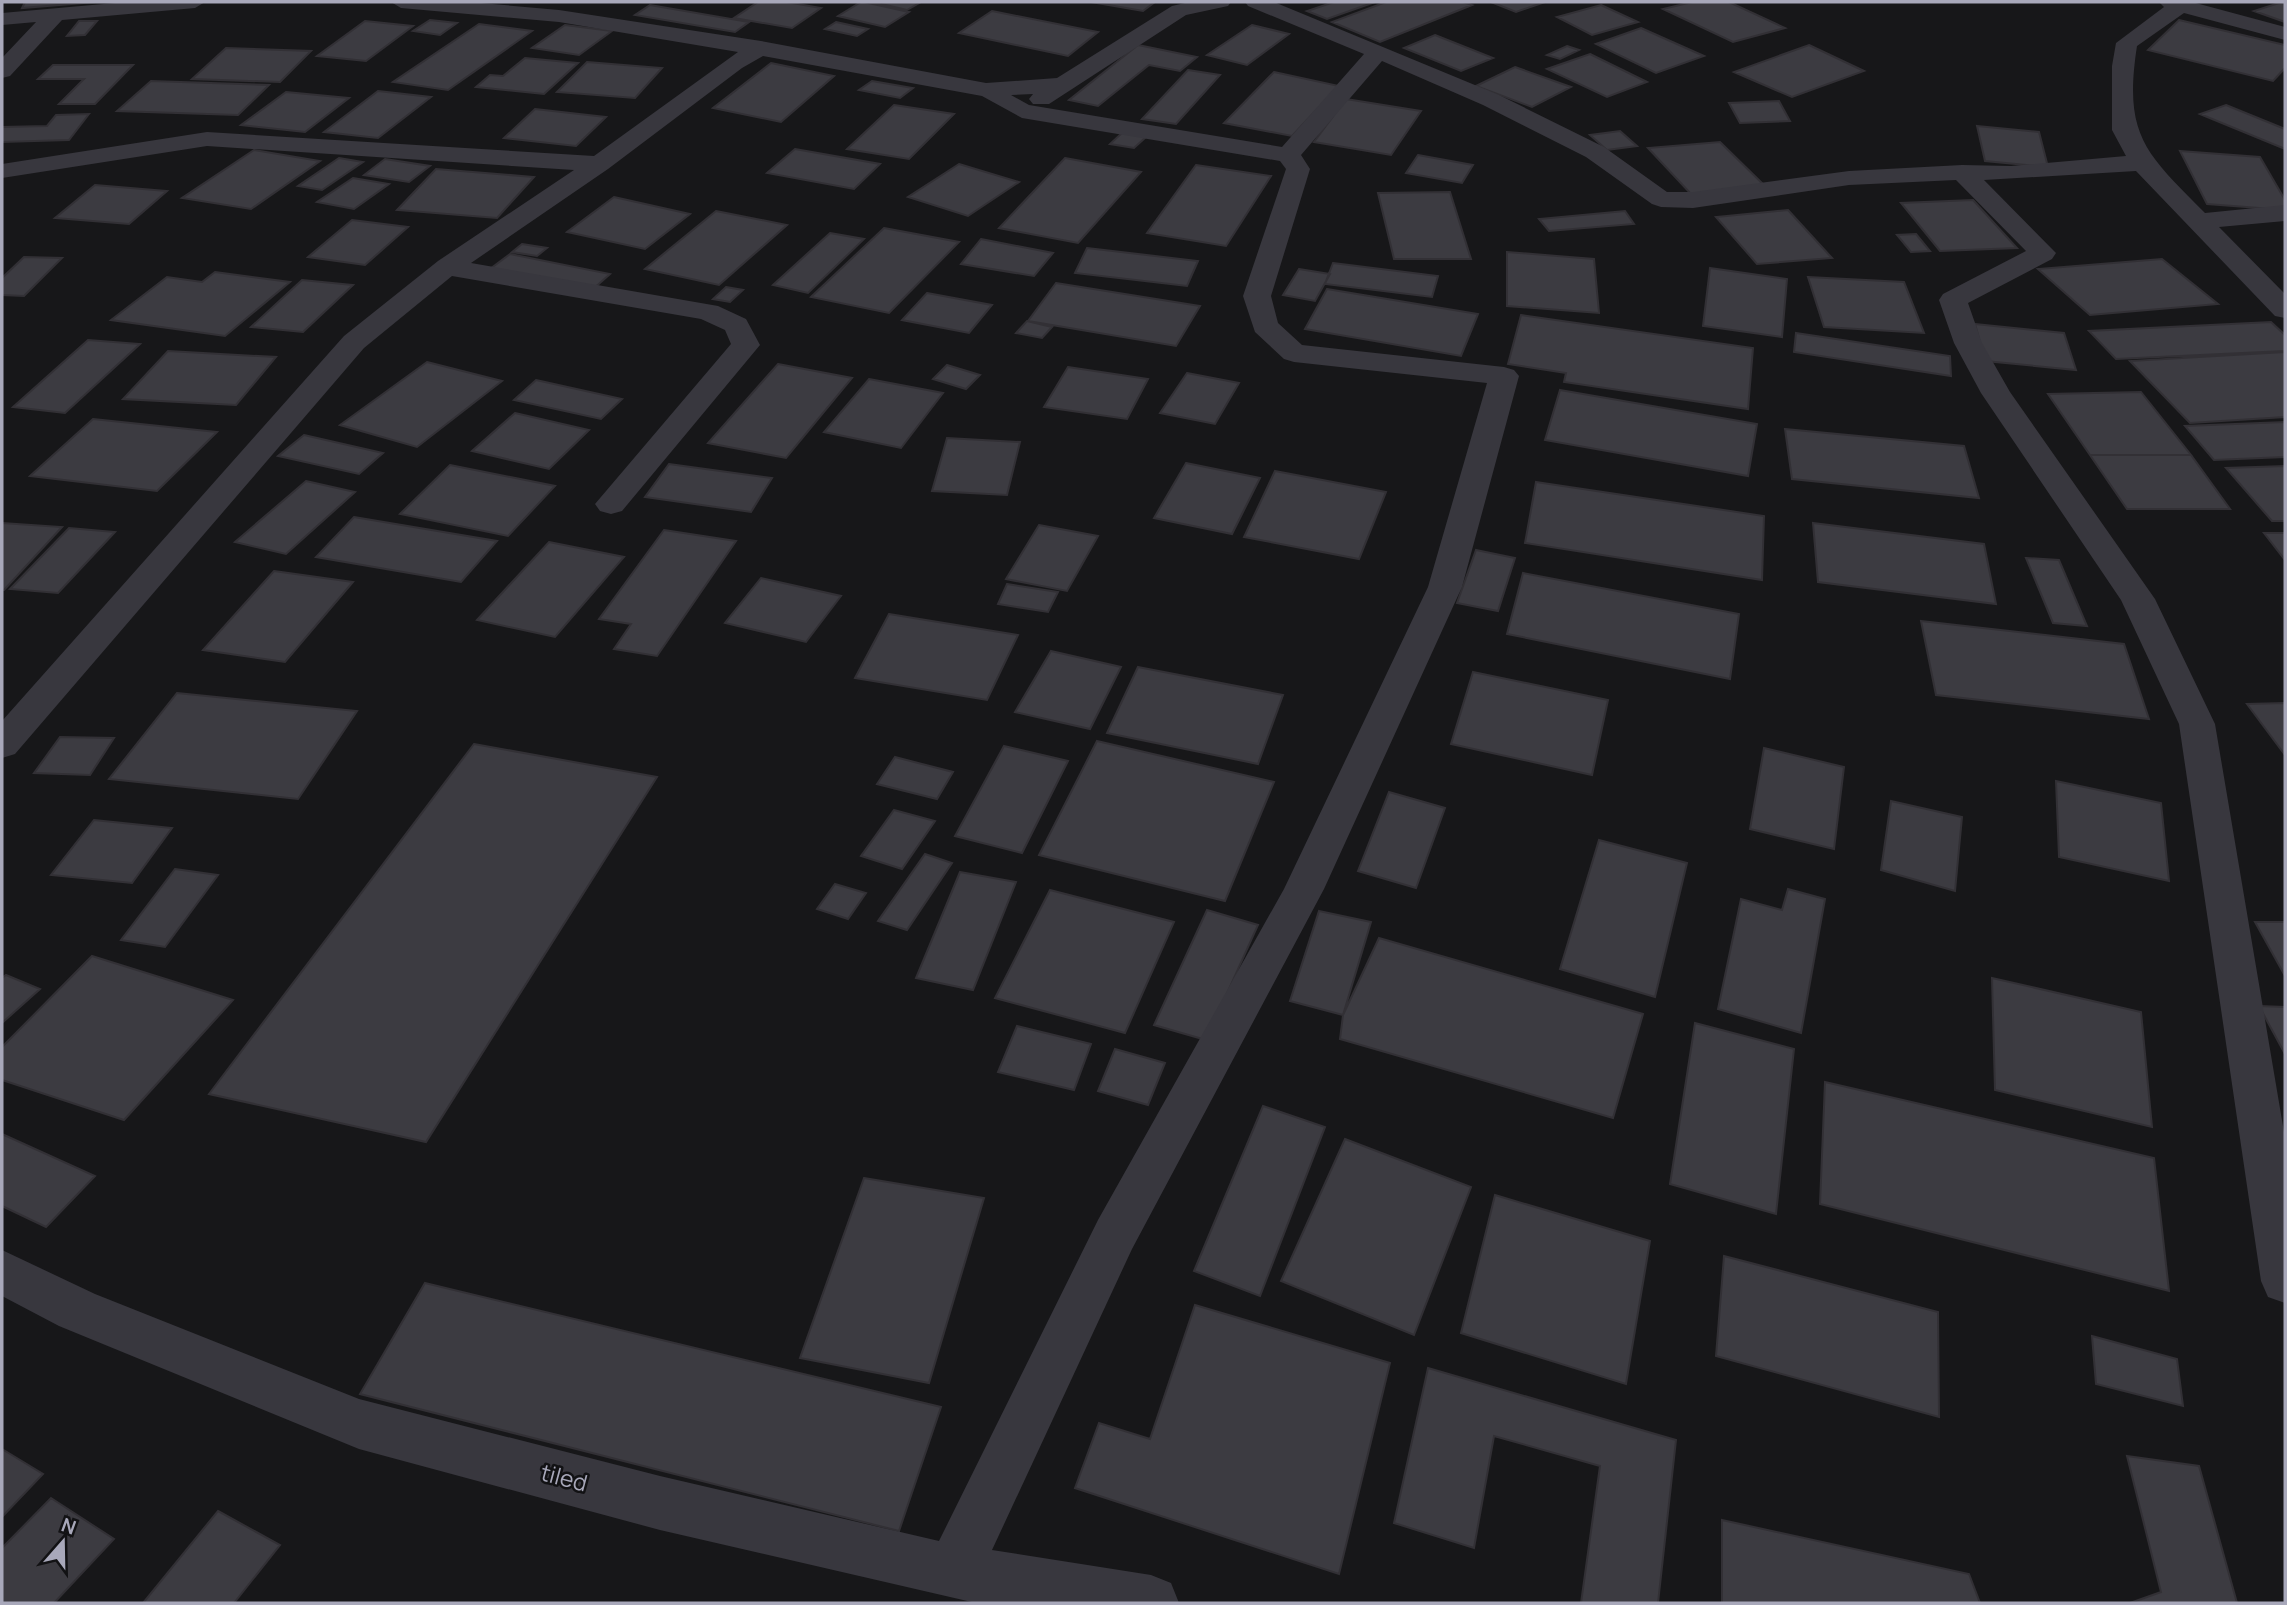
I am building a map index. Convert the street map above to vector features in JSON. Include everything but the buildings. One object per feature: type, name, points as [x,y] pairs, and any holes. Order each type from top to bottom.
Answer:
[{"type":"street","points":[[2,19],[195,2]]},
{"type":"street","points":[[401,2],[559,16],[761,48],[986,90],[1062,85]]},
{"type":"street","points":[[1021,111],[1179,10],[1222,2]]},
{"type":"street","points":[[1255,2],[1291,9],[1377,52],[1491,100],[1595,152],[1661,200],[1693,200],[1849,178],[1962,172],[2011,173],[2144,164]]},
{"type":"street","points":[[2285,34],[2174,4],[2127,43],[2123,66],[2124,130],[2144,164],[2285,310]]},
{"type":"street","points":[[611,24],[632,9]]},
{"type":"street","points":[[2,71],[57,13]]},
{"type":"street","points":[[2,745],[354,342],[447,267],[599,164],[734,63],[761,48]]},
{"type":"street","points":[[1288,155],[1377,52]]},
{"type":"street","points":[[953,1572],[1115,1234],[1304,889],[1445,587],[1504,376],[1294,353],[1265,326],[1257,296],[1298,169],[1288,155],[1021,111],[986,90]]},
{"type":"street","points":[[2,171],[207,139],[599,164]]},
{"type":"street","points":[[2072,167],[2180,200]]},
{"type":"street","points":[[1962,172],[2043,253],[1953,300],[1968,343],[1996,393],[2138,599],[2197,724],[2285,1281]]},
{"type":"street","points":[[2200,220],[2285,213]]},
{"type":"street","points":[[447,267],[708,312],[736,325],[746,345],[611,504]]},
{"type":"street","name":"tiled","points":[[2,1272],[77,1310],[359,1424],[660,1503],[953,1572],[1151,1603]]}]
